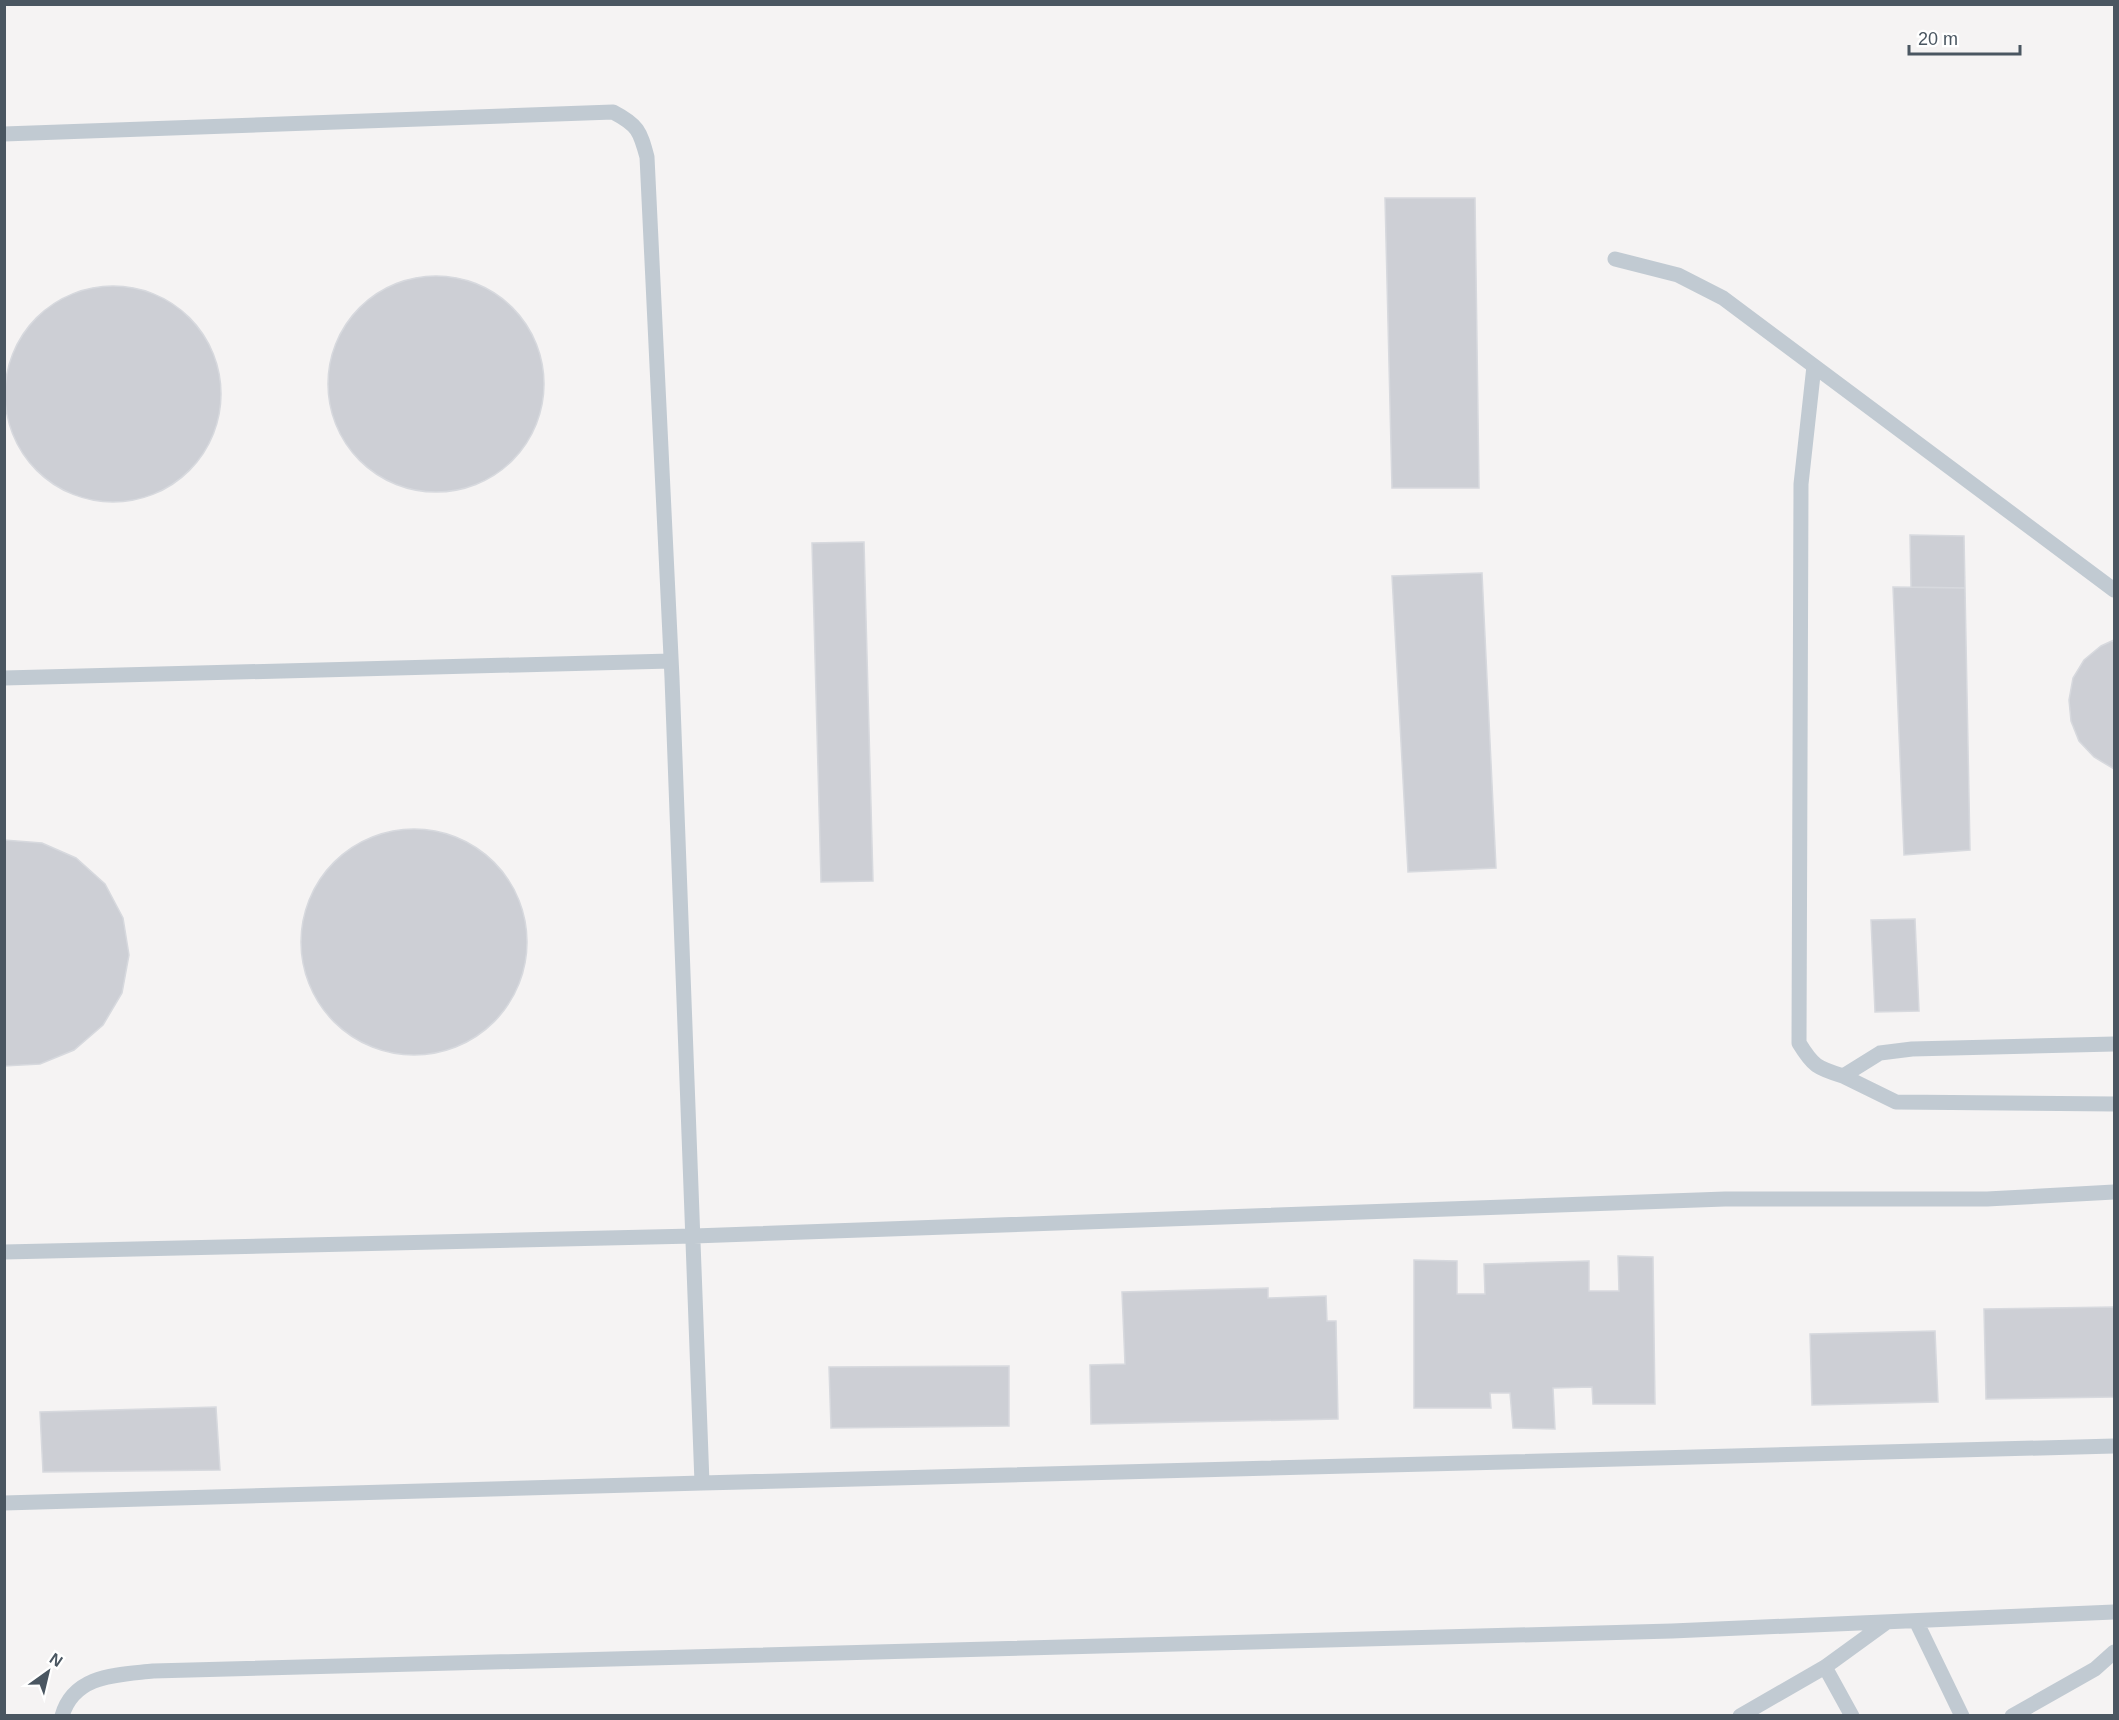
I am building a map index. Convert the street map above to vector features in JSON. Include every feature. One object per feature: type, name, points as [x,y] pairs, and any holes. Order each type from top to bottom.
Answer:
[{"type":"lane","points":[[4,134],[613,112],[627,119],[641,134],[647,158],[671,661],[702,1483]]},
{"type":"lane","points":[[1615,259],[1678,275],[1723,298],[2115,590]]},
{"type":"lane","points":[[1814,366],[1801,484],[1799,1043],[1810,1061],[1823,1070],[1843,1076],[1896,1102],[2115,1104]]},
{"type":"lane","points":[[4,678],[671,661]]},
{"type":"lane","points":[[1843,1076],[1880,1053],[1912,1049],[2115,1044]]},
{"type":"lane","points":[[4,1252],[694,1236],[1725,1199],[1987,1199],[2115,1192]]},
{"type":"lane","points":[[4,1503],[2115,1446]]},
{"type":"lane","points":[[62,1716],[78,1689],[102,1677],[153,1671],[1636,1632],[2115,1612]]},
{"type":"lane","points":[[1740,1716],[1756,1712],[1825,1667],[1887,1622]]},
{"type":"lane","points":[[1916,1622],[1962,1716]]},
{"type":"lane","points":[[2012,1716],[2095,1669],[2115,1652]]},
{"type":"lane","points":[[1825,1667],[1852,1716]]},
{"type":"building","points":[[1385,198],[1475,198],[1479,488],[1392,488]]},
{"type":"building","points":[[447,276],[487,289],[505,300],[520,315],[536,343],[544,373],[544,395],[536,425],[520,453],[505,468],[477,484],[457,490],[425,492],[385,479],[367,468],[352,453],[336,425],[330,405],[328,373],[341,333],[352,315],[367,300],[395,284],[415,278]]},
{"type":"building","points":[[102,286],[124,286],[144,290],[164,299],[182,310],[197,325],[217,363],[221,405],[213,435],[197,463],[182,478],[144,498],[124,502],[102,502],[82,498],[62,489],[44,478],[29,463],[9,425],[5,405],[5,383],[9,363],[18,343],[29,325],[44,310],[82,290]]},
{"type":"building","points":[[1910,535],[1964,536],[1965,588],[1911,587]]},
{"type":"building","points":[[864,542],[873,881],[821,882],[812,543]]},
{"type":"building","points":[[1482,573],[1496,868],[1408,872],[1392,576]]},
{"type":"building","points":[[1893,587],[1965,588],[1970,850],[1904,855]]},
{"type":"building","points":[[2114,640],[2114,769],[2094,757],[2079,741],[2071,721],[2069,700],[2073,678],[2084,660],[2101,646]]},
{"type":"building","points":[[414,829],[447,834],[457,838],[477,848],[494,862],[508,879],[518,899],[522,909],[527,942],[522,975],[518,985],[508,1005],[494,1022],[477,1036],[457,1046],[447,1050],[414,1055],[381,1050],[371,1046],[351,1036],[334,1022],[320,1005],[310,985],[306,975],[301,942],[306,909],[310,899],[320,879],[334,862],[351,848],[371,838],[381,834]]},
{"type":"building","points":[[4,840],[42,843],[76,858],[105,884],[123,918],[129,955],[122,993],[103,1025],[74,1050],[40,1064],[4,1066]]},
{"type":"building","points":[[1915,919],[1919,1011],[1875,1012],[1871,920]]},
{"type":"building","points":[[1618,1256],[1653,1257],[1655,1404],[1593,1404],[1592,1387],[1553,1388],[1555,1429],[1513,1428],[1510,1393],[1490,1393],[1491,1408],[1414,1408],[1414,1260],[1457,1261],[1457,1294],[1485,1294],[1484,1264],[1589,1261],[1589,1291],[1619,1291]]},
{"type":"building","points":[[1268,1288],[1268,1298],[1326,1296],[1327,1321],[1336,1321],[1338,1419],[1091,1424],[1090,1365],[1125,1364],[1122,1292]]},
{"type":"building","points":[[2114,1307],[2114,1397],[1986,1399],[1984,1309]]},
{"type":"building","points":[[1935,1331],[1938,1402],[1812,1405],[1810,1334]]},
{"type":"building","points":[[1009,1366],[1009,1426],[831,1428],[829,1367]]},
{"type":"building","points":[[216,1407],[220,1470],[43,1472],[40,1412]]}]
